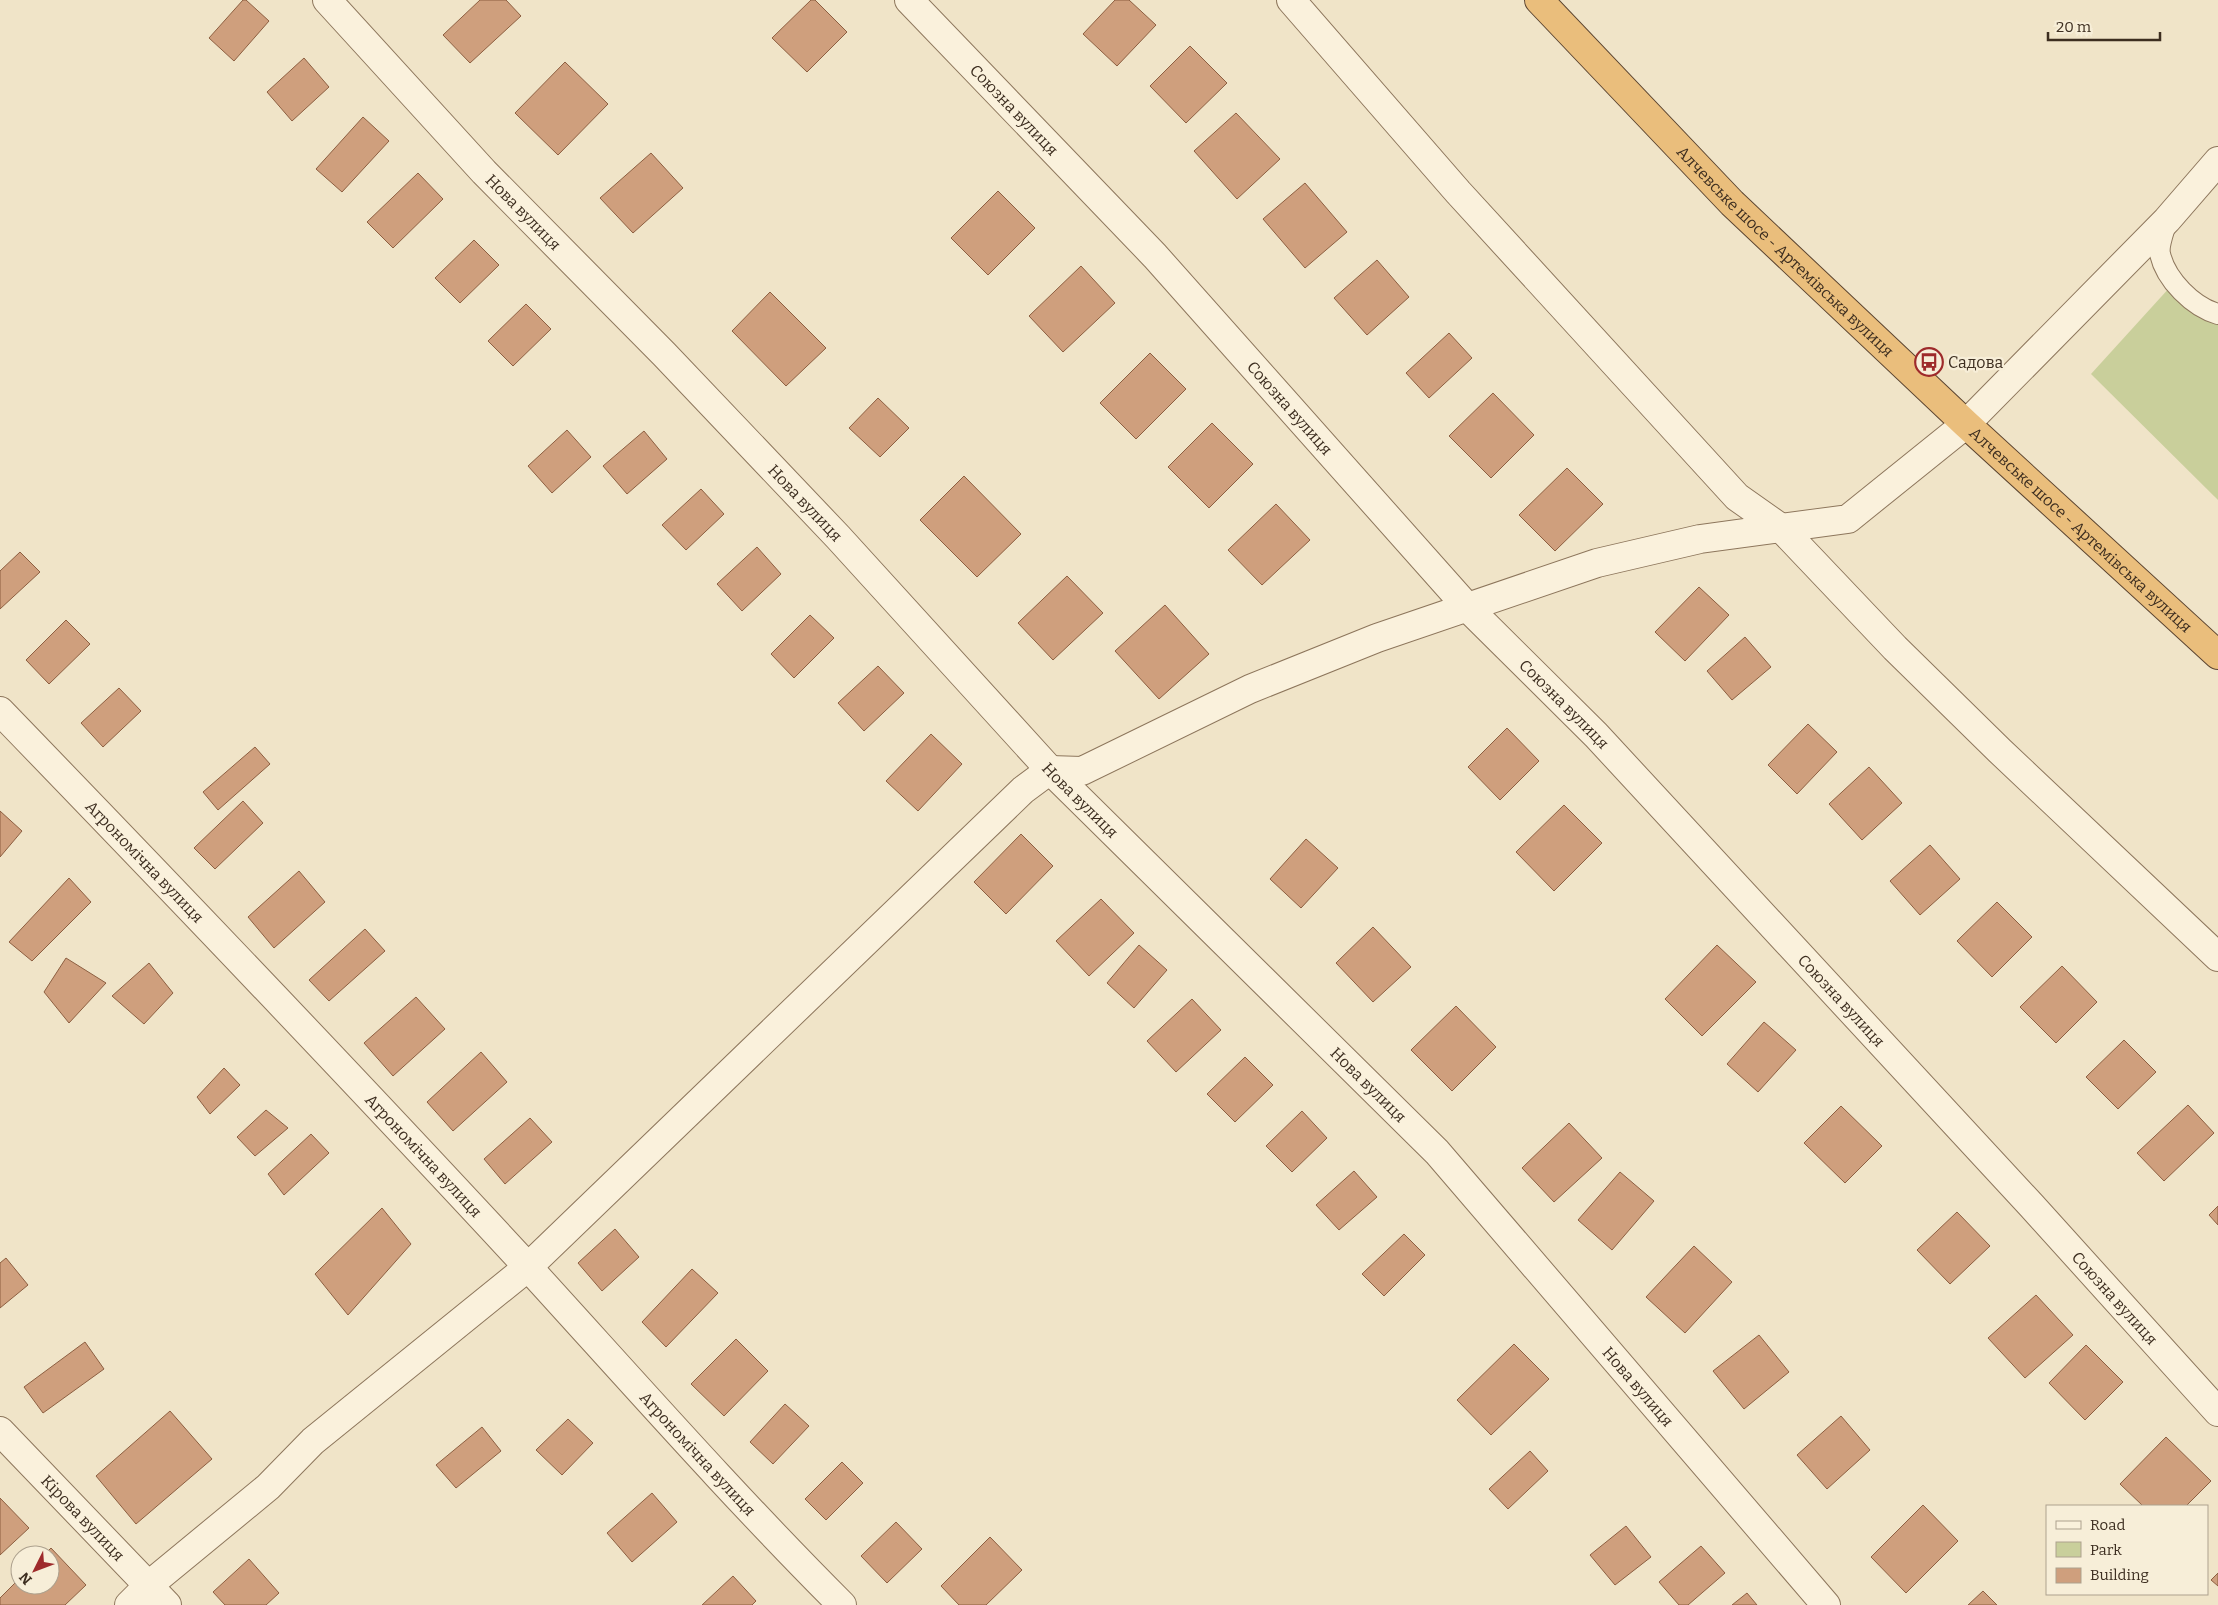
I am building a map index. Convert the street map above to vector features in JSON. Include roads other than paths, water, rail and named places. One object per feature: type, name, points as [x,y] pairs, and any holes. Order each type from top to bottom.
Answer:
[{"type":"highway","name":"Алчевське шосе - Артемівська вулиця","points":[[1539,0],[1732,202],[1966,424],[2218,656]]},
{"type":"street","name":"Нова вулиця","points":[[327,0],[484,172],[664,354],[838,537],[1050,770],[1437,1152],[1826,1605]]},
{"type":"street","name":"Союзна вулиця","points":[[909,0],[1154,256],[1468,608],[1596,735],[2031,1204],[2218,1412]]},
{"type":"street","points":[[1291,0],[1458,192],[1737,497],[1781,528],[1896,648],[2000,751],[2218,957]]},
{"type":"street","points":[[129,1605],[158,1595],[313,1441],[528,1267],[1022,790],[1050,770],[1082,771],[1250,689],[1377,638],[1597,563],[1700,539],[1848,519],[1966,424],[2167,220],[2218,161]]},
{"type":"street","name":"Агрономічна вулиця","points":[[0,711],[266,986],[528,1267],[772,1535],[842,1605]]},
{"type":"street","name":"Кірова вулиця","points":[[0,1431],[158,1595]]},
{"type":"lane","points":[[2167,220],[2160,253],[2175,286],[2206,311],[2218,314]]},
{"type":"place","name":"Садова","points":[[1929,362]]}]
